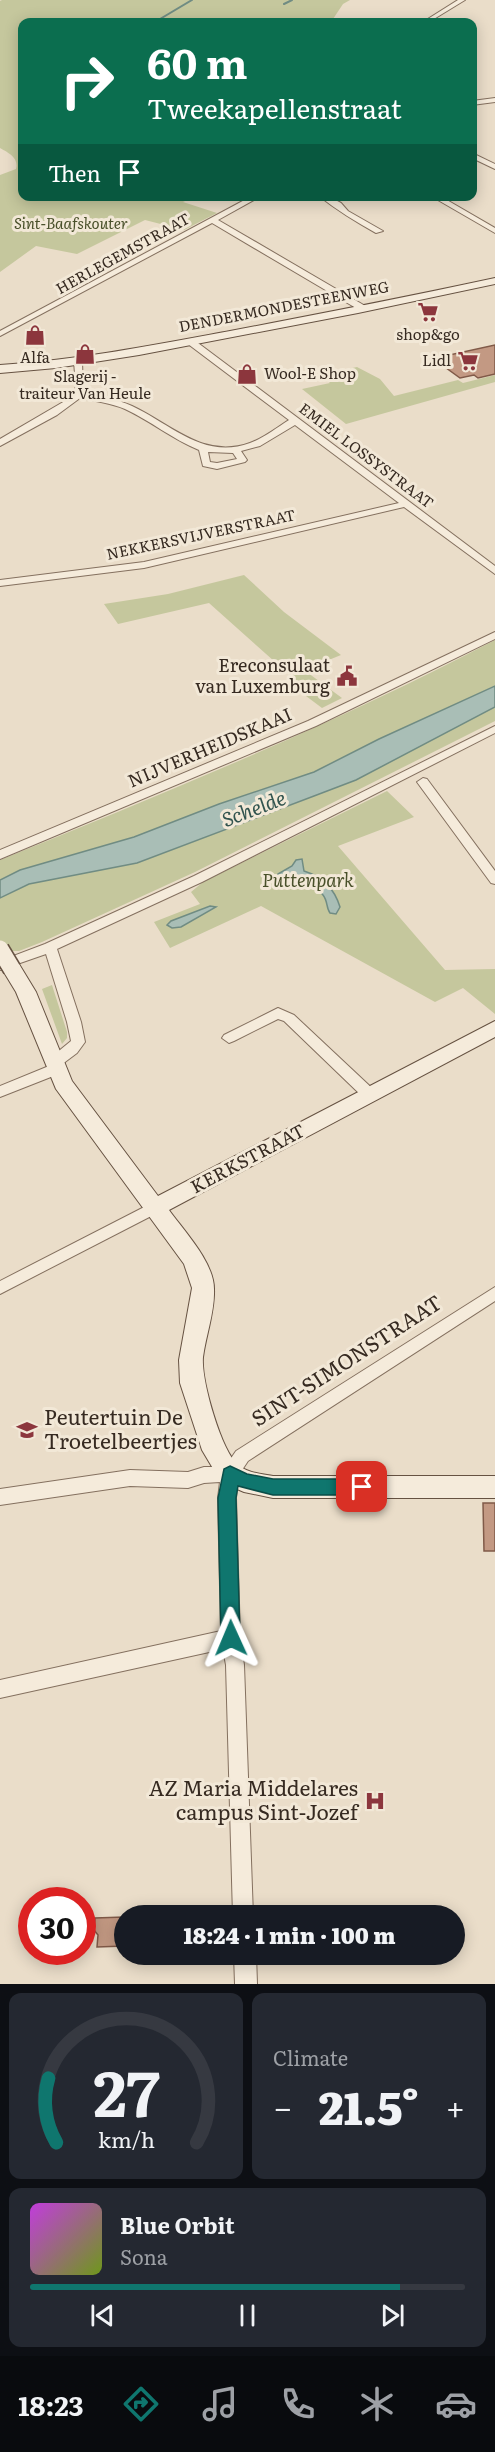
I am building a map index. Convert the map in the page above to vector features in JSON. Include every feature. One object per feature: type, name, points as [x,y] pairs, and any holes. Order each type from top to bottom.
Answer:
[{"type":"street","points":[[433,18],[462,0]]},
{"type":"street","points":[[477,102],[495,100]]},
{"type":"street","points":[[477,157],[495,167]]},
{"type":"street","name":"HERLEGEMSTRAAT","points":[[0,334],[248,201]]},
{"type":"street","points":[[331,201],[345,213],[379,231]]},
{"type":"street","points":[[443,201],[495,231]]},
{"type":"street","points":[[212,220],[364,309]]},
{"type":"street","name":"DENDERMONDESTEENWEG","points":[[0,369],[78,361],[191,342],[495,281]]},
{"type":"street","name":"EMIEL LOSSYSTRAAT","points":[[191,342],[495,571]]},
{"type":"street","points":[[0,442],[63,408],[76,397],[78,361]]},
{"type":"street","points":[[76,397],[130,408],[203,450],[236,450],[253,446],[296,421]]},
{"type":"street","points":[[272,434],[306,428]]},
{"type":"street","points":[[203,450],[206,464],[217,466],[242,460],[236,450]]},
{"type":"street","name":"NEKKERSVIJVERSTRAAT","points":[[0,583],[144,565],[406,504]]},
{"type":"street","name":"NIJVERHEIDSKAAI","points":[[0,855],[223,764],[372,696],[495,635]]},
{"type":"street","points":[[12,964],[198,879],[495,729]]},
{"type":"street","points":[[423,782],[495,880]]},
{"type":"street","points":[[0,1092],[55,1066],[78,1042],[74,1022],[50,947]]},
{"type":"street","points":[[0,949],[12,964],[26,992],[63,1084],[194,1261],[203,1288],[191,1360],[192,1383],[214,1450],[230,1474],[244,1481],[273,1487],[495,1487]]},
{"type":"street","points":[[229,1038],[278,1013],[289,1018],[369,1094]]},
{"type":"street","name":"KERKSTRAAT","points":[[0,1288],[495,1028]]},
{"type":"street","name":"SINT-SIMONSTRAAT","points":[[230,1474],[242,1456],[495,1293]]},
{"type":"street","points":[[0,1497],[130,1478],[188,1480],[204,1475],[230,1474]]},
{"type":"street","points":[[230,1474],[227,1498],[231,1638],[235,1665],[243,1905]]},
{"type":"street","points":[[0,1689],[231,1638]]},
{"type":"street","points":[[245,1965],[246,1984]]},
{"type":"green space","name":"Sint-Baafskouter","points":[[350,0],[343,4],[334,18],[18,18],[18,201],[185,201],[183,202],[217,213],[184,230],[145,220],[77,254],[36,246],[0,272],[0,175],[16,169],[17,165],[12,156],[0,148],[0,1]]},
{"type":"green space","points":[[357,367],[380,379],[394,396],[458,380],[463,383],[495,375],[495,382],[346,424],[302,389],[330,383],[321,375]]},
{"type":"green space","points":[[244,575],[284,612],[341,655],[304,670],[342,698],[322,708],[306,696],[311,694],[209,603],[118,624],[104,604],[168,594]]},
{"type":"green space","points":[[495,640],[495,686],[379,739],[314,772],[219,804],[134,837],[20,870],[0,880],[0,860],[312,729]]},
{"type":"green space","points":[[495,707],[495,721],[195,872],[42,942],[19,951],[0,951],[0,898],[29,884],[137,863],[314,796]]},
{"type":"green space","name":"Puttenpark","points":[[387,791],[414,817],[338,846],[445,970],[495,969],[495,1014],[463,988],[435,1002],[261,906],[170,948],[154,922],[200,904],[191,892],[203,882]]},
{"type":"green space","points":[[52,985],[67,1032],[67,1038],[62,1044],[42,989]]},
{"type":"water","name":"Schelde","points":[[495,686],[495,707],[356,780],[137,863],[29,884],[0,898],[0,880],[20,870],[134,837],[219,804],[314,772],[379,739]]},
{"type":"water","points":[[302,859],[304,871],[317,876],[335,894],[340,907],[336,914],[330,913],[325,897],[318,890],[307,886],[289,886],[278,881],[278,874],[292,866],[296,860]]},
{"type":"water","points":[[210,906],[216,907],[181,927],[172,928],[167,925],[171,921]]},
{"type":"building","name":"Lidl","points":[[495,345],[495,374],[478,378],[474,375],[460,378],[438,362],[445,360],[440,357]]},
{"type":"building","points":[[483,1503],[495,1503],[495,1551],[484,1551]]},
{"type":"building","points":[[114,1917],[114,1946],[97,1947],[96,1918]]},
{"type":"waterway","points":[[162,18],[192,0]]},
{"type":"waterway","points":[[284,4],[292,0]]},
{"type":"place","name":"shop&go","points":[[428,312]]},
{"type":"place","name":"Alfa","points":[[35,335]]},
{"type":"place","name":"Slagerij - traiteur Van Heule","points":[[85,354]]},
{"type":"place","name":"Lidl","points":[[468,361]]},
{"type":"place","name":"Wool-E Shop","points":[[247,374]]},
{"type":"place","name":"Ereconsulaat van Luxemburg","points":[[347,676]]},
{"type":"place","name":"Peutertuin De Troetelbeertjes","points":[[27,1430]]},
{"type":"place","name":"AZ Maria Middelares campus Sint-Jozef","points":[[375,1801]]},
{"type":"route","points":[[231,1638],[227,1498],[230,1474],[244,1481],[273,1487],[362,1487]]}]
